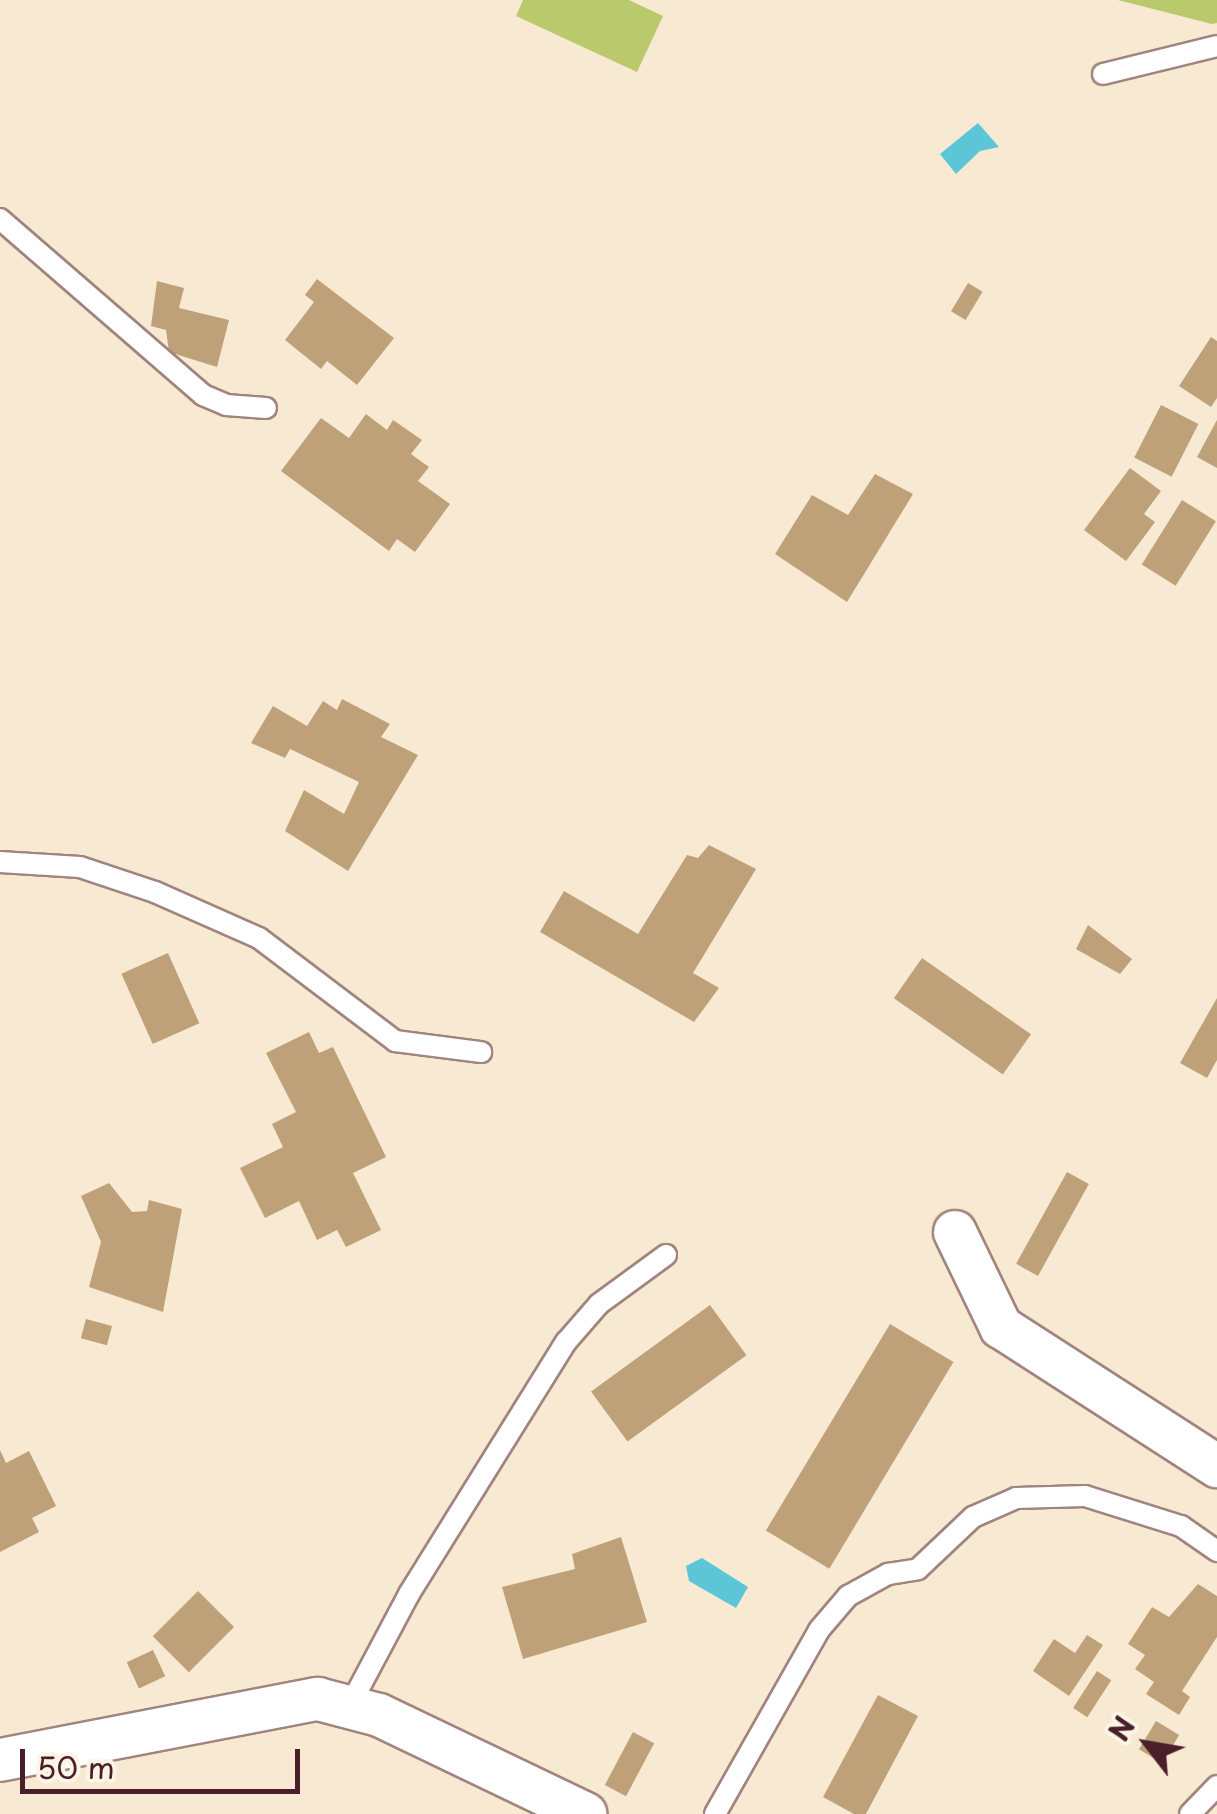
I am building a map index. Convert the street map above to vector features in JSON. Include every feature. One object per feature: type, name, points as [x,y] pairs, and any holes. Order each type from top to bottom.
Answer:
[{"type":"street","points":[[955,1232],[1001,1327],[1217,1466]]},
{"type":"street","points":[[0,1760],[318,1699],[379,1715],[586,1814]]},
{"type":"lane","points":[[1103,74],[1217,46]]},
{"type":"lane","points":[[0,219],[203,395],[266,408]]},
{"type":"lane","points":[[0,862],[80,867],[156,892],[259,938],[395,1041],[480,1052]]},
{"type":"lane","points":[[349,1707],[409,1594],[566,1342],[599,1304],[666,1255]]},
{"type":"lane","points":[[716,1814],[819,1630],[848,1596],[888,1574],[918,1569],[974,1517],[1016,1498],[1085,1496],[1181,1526],[1217,1550]]},
{"type":"lane","points":[[1190,1814],[1217,1786]]},
{"type":"green space","points":[[523,0],[629,0],[663,16],[637,72],[516,16]]},
{"type":"green space","points":[[1118,0],[1217,0],[1217,23],[1212,24]]},
{"type":"water","points":[[978,123],[999,147],[980,151],[956,174],[940,154]]},
{"type":"water","points":[[702,1558],[748,1587],[736,1608],[689,1581],[686,1566]]},
{"type":"building","points":[[317,279],[394,338],[357,385],[327,361],[321,369],[285,340],[314,302],[305,295]]},
{"type":"building","points":[[157,281],[184,288],[179,308],[229,320],[217,367],[169,352],[166,330],[151,326]]},
{"type":"building","points":[[968,283],[983,292],[966,320],[951,311]]},
{"type":"building","points":[[1211,337],[1217,341],[1217,398],[1211,407],[1179,386]]},
{"type":"building","points":[[1161,405],[1198,424],[1172,477],[1134,458]]},
{"type":"building","points":[[366,414],[387,430],[393,420],[422,440],[411,454],[429,467],[418,481],[450,504],[415,552],[397,539],[389,551],[281,471],[321,418],[349,438]]},
{"type":"building","points":[[1217,420],[1217,468],[1197,457]]},
{"type":"building","points":[[1130,468],[1161,491],[1144,514],[1155,522],[1126,561],[1084,530]]},
{"type":"building","points":[[875,474],[913,494],[847,602],[775,554],[812,495],[848,515]]},
{"type":"building","points":[[1182,500],[1216,521],[1176,586],[1142,564]]},
{"type":"building","points":[[342,699],[390,724],[381,737],[418,755],[348,871],[285,831],[304,790],[344,814],[359,782],[290,749],[285,758],[251,743],[273,706],[307,726],[323,701],[337,710]]},
{"type":"building","points":[[709,845],[756,869],[693,973],[719,988],[694,1022],[540,932],[564,891],[638,934],[687,855],[698,858]]},
{"type":"building","points":[[1088,925],[1132,959],[1120,974],[1076,949]]},
{"type":"building","points":[[168,953],[199,1023],[153,1044],[121,974]]},
{"type":"building","points":[[922,958],[1031,1034],[1003,1074],[894,998]]},
{"type":"building","points":[[1217,998],[1217,1060],[1207,1078],[1180,1063]]},
{"type":"building","points":[[309,1032],[319,1053],[333,1047],[386,1157],[353,1173],[381,1230],[346,1247],[337,1230],[317,1240],[299,1201],[265,1218],[240,1168],[283,1147],[272,1124],[296,1112],[266,1053]]},
{"type":"building","points":[[1067,1172],[1089,1184],[1038,1276],[1016,1264]]},
{"type":"building","points":[[109,1183],[132,1212],[147,1211],[149,1200],[182,1209],[163,1312],[89,1287],[101,1242],[81,1196]]},
{"type":"building","points":[[710,1305],[746,1355],[628,1442],[591,1391]]},
{"type":"building","points":[[86,1319],[112,1326],[107,1345],[81,1338]]},
{"type":"building","points":[[890,1324],[953,1362],[829,1569],[766,1531]]},
{"type":"building","points":[[0,1450],[6,1463],[29,1451],[56,1506],[32,1518],[39,1532],[0,1552]]},
{"type":"building","points":[[621,1537],[647,1622],[523,1659],[502,1587],[575,1569],[572,1554]]},
{"type":"building","points":[[1198,1584],[1217,1596],[1217,1637],[1182,1691],[1190,1697],[1179,1715],[1146,1694],[1154,1682],[1135,1669],[1145,1655],[1128,1644],[1152,1607],[1169,1617]]},
{"type":"building","points":[[198,1591],[234,1627],[189,1672],[153,1636]]},
{"type":"building","points":[[1087,1635],[1103,1645],[1069,1696],[1033,1671],[1054,1639],[1075,1653]]},
{"type":"building","points":[[153,1650],[165,1676],[139,1689],[127,1662]]},
{"type":"building","points":[[1097,1671],[1111,1680],[1087,1717],[1073,1708]]},
{"type":"building","points":[[878,1695],[918,1716],[866,1814],[854,1814],[823,1797]]},
{"type":"building","points":[[1156,1721],[1179,1735],[1162,1763],[1139,1749]]},
{"type":"building","points":[[633,1732],[654,1743],[626,1796],[605,1785]]}]
